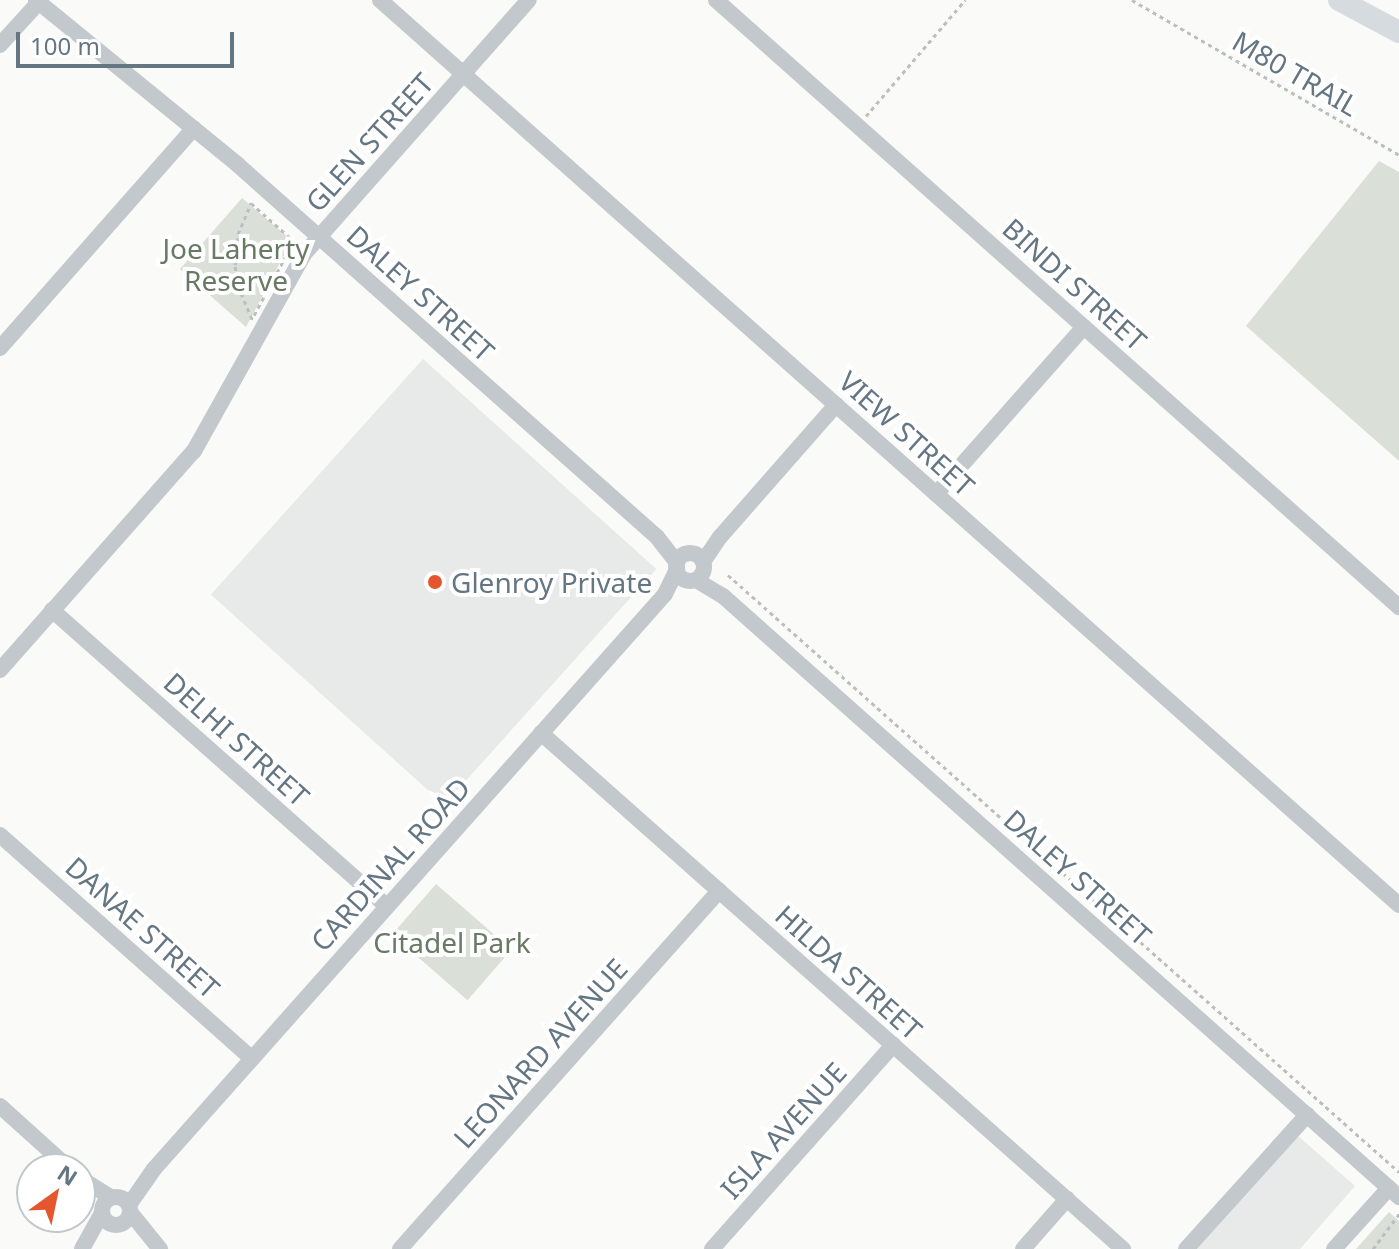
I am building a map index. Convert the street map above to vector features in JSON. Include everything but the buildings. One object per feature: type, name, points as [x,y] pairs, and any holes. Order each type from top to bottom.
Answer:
[{"type":"highway","points":[[1339,0],[1399,32]]},
{"type":"street","name":"VIEW STREET","points":[[380,0],[1399,905]]},
{"type":"street","name":"GLEN STREET","points":[[0,670],[194,451],[299,263],[318,237],[529,0]]},
{"type":"street","name":"BINDI STREET","points":[[716,0],[1399,607]]},
{"type":"street","points":[[0,45],[38,1]]},
{"type":"street","name":"DALEY STREET","points":[[38,1],[194,128],[1395,1190]]},
{"type":"street","points":[[0,348],[194,128]]},
{"type":"street","points":[[936,494],[1084,327]]},
{"type":"street","name":"CARDINAL ROAD","points":[[82,1249],[836,405]]},
{"type":"street","name":"DELHI STREET","points":[[52,610],[387,906]]},
{"type":"street","name":"HILDA STREET","points":[[541,733],[1123,1249]]},
{"type":"street","name":"DANAE STREET","points":[[0,835],[252,1059]]},
{"type":"street","name":"LEONARD AVENUE","points":[[400,1249],[719,891]]},
{"type":"street","name":"ISLA AVENUE","points":[[712,1249],[893,1045]]},
{"type":"street","points":[[0,1106],[52,1153]]},
{"type":"street","points":[[1186,1249],[1307,1115]]},
{"type":"street","points":[[1334,1249],[1395,1190]]},
{"type":"street","points":[[96,1193],[158,1247]]},
{"type":"street","points":[[1023,1249],[1067,1199]]},
{"type":"path","points":[[858,125],[965,0]]},
{"type":"path","name":"M80 TRAIL","points":[[1132,0],[1399,155]]},
{"type":"path","points":[[251,203],[294,241],[252,319],[238,286],[235,265],[238,234],[251,203]]},
{"type":"path","points":[[728,575],[1399,1172]]},
{"type":"path","points":[[1373,1249],[1399,1214]]},
{"type":"shaded area","name":"Glenroy Private","points":[[423,359],[656,569],[444,805],[211,595]]},
{"type":"shaded area","points":[[1297,1135],[1355,1186],[1300,1249],[1196,1249]]},
{"type":"green space","points":[[1379,161],[1399,172],[1399,461],[1246,326]]},
{"type":"green space","name":"Joe Laherty Reserve","points":[[242,198],[288,237],[290,244],[246,327],[180,269]]},
{"type":"green space","name":"Citadel Park","points":[[436,884],[511,950],[468,1000],[392,935]]},
{"type":"green space","points":[[1389,1212],[1399,1221],[1399,1249],[1356,1249]]},
{"type":"place","name":"Glenroy Private","points":[[435,582]]}]
